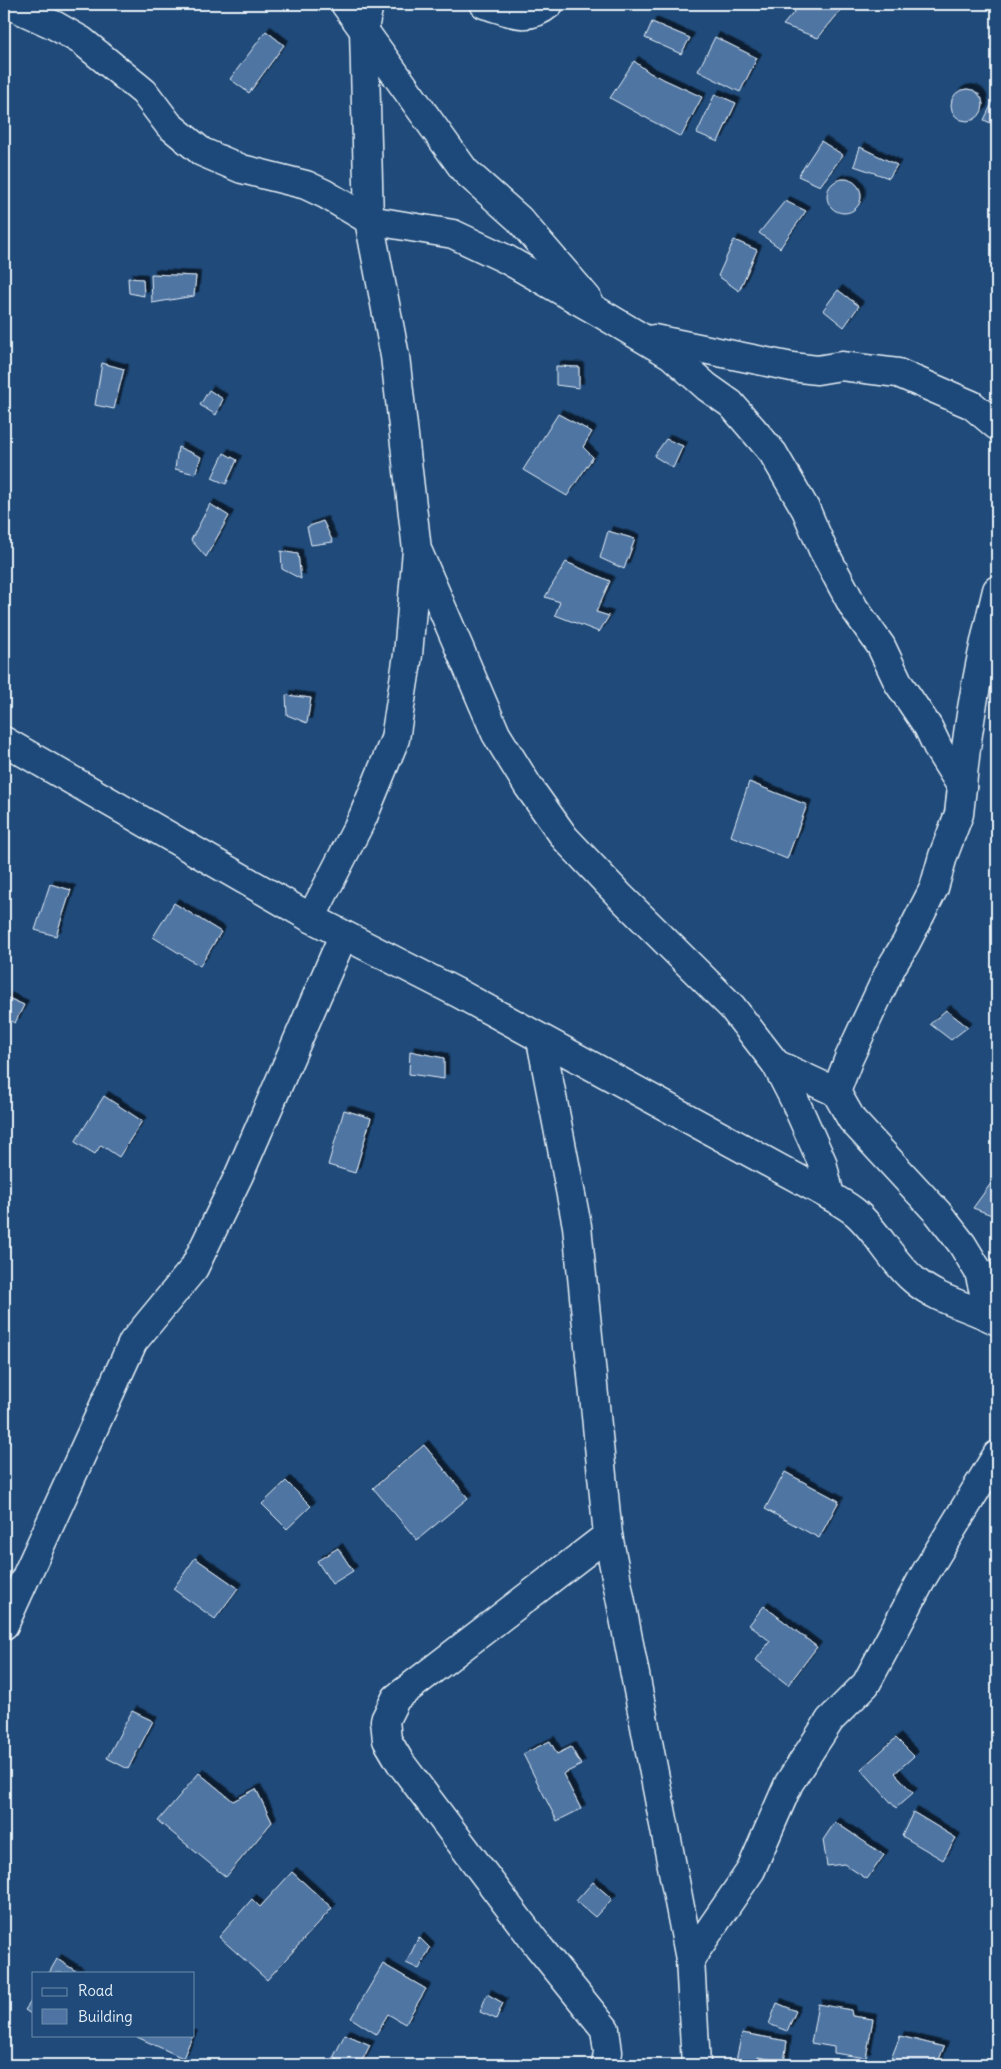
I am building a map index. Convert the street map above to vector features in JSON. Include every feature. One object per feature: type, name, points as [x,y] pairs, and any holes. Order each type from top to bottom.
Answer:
[{"type":"street","points":[[8,4],[54,25],[82,41],[144,92],[169,125],[202,152],[242,169],[306,185],[326,194],[369,220],[452,234],[506,259],[671,356],[707,387],[731,404],[773,453],[806,510],[823,550],[854,608],[882,646],[900,684],[928,727],[939,750],[962,787]]},
{"type":"street","points":[[345,4],[366,16],[465,171],[519,219],[597,311]]},
{"type":"street","points":[[484,4],[518,14],[538,13],[549,4]]},
{"type":"street","points":[[311,918],[363,817],[395,739],[408,655],[417,550],[395,356],[369,220],[366,16]]},
{"type":"street","points":[[636,335],[792,367],[817,370],[841,366],[898,373],[972,405],[997,426]]},
{"type":"street","points":[[417,550],[496,734],[528,786],[565,838],[619,895],[732,1007],[776,1064],[819,1154],[830,1196]]},
{"type":"street","points":[[836,1092],[849,1058],[892,966],[934,888],[943,856],[959,814],[966,745],[975,691],[997,590]]},
{"type":"street","points":[[4,741],[343,936],[458,993],[830,1196],[856,1213],[883,1243],[899,1266],[915,1282],[951,1302],[993,1319]]},
{"type":"street","points":[[4,1625],[133,1342],[194,1268],[240,1175],[343,936]]},
{"type":"street","points":[[541,1040],[577,1226],[608,1534],[690,1959],[696,2065]]},
{"type":"street","points":[[776,1064],[836,1092],[852,1120],[938,1214],[962,1244],[979,1272],[993,1319]]},
{"type":"street","points":[[690,1959],[751,1870],[794,1775],[830,1720],[866,1684],[923,1578],[997,1455]]},
{"type":"street","points":[[606,2065],[608,2052],[605,2029],[534,1939],[400,1762],[387,1740],[385,1720],[396,1698],[608,1534]]},
{"type":"building","points":[[801,4],[846,4],[818,38],[783,25]]},
{"type":"building","points":[[652,22],[690,38],[681,54],[645,38]]},
{"type":"building","points":[[266,31],[284,45],[249,93],[230,79]]},
{"type":"building","points":[[715,37],[757,58],[740,92],[698,71]]},
{"type":"building","points":[[634,61],[650,73],[702,97],[681,137],[610,98]]},
{"type":"building","points":[[967,89],[973,90],[978,94],[982,99],[982,111],[978,116],[973,120],[967,121],[961,120],[956,116],[952,111],[951,105],[952,99],[956,94],[961,90]]},
{"type":"building","points":[[715,94],[736,103],[718,142],[697,133]]},
{"type":"building","points":[[997,96],[997,126],[984,120]]},
{"type":"building","points":[[821,141],[843,155],[820,186],[798,176]]},
{"type":"building","points":[[860,147],[897,165],[889,178],[854,166]]},
{"type":"building","points":[[844,179],[856,184],[861,196],[856,208],[844,213],[832,208],[827,196],[832,184]]},
{"type":"building","points":[[785,201],[806,211],[780,248],[759,233]]},
{"type":"building","points":[[734,240],[757,250],[739,291],[718,276]]},
{"type":"building","points":[[151,274],[196,276],[194,296],[152,303]]},
{"type":"building","points":[[128,278],[143,279],[144,296],[129,293]]},
{"type":"building","points":[[838,290],[859,306],[844,327],[823,310]]},
{"type":"building","points":[[102,363],[124,369],[114,409],[95,405]]},
{"type":"building","points":[[556,366],[579,367],[579,388],[556,385]]},
{"type":"building","points":[[209,390],[223,399],[216,415],[200,405]]},
{"type":"building","points":[[558,414],[592,432],[583,447],[593,457],[567,496],[523,470]]},
{"type":"building","points":[[666,439],[683,446],[673,468],[654,456]]},
{"type":"building","points":[[178,447],[201,457],[195,474],[175,469]]},
{"type":"building","points":[[224,453],[237,460],[226,484],[212,478]]},
{"type":"building","points":[[210,504],[229,516],[206,557],[191,540]]},
{"type":"building","points":[[323,521],[333,542],[311,545],[307,527]]},
{"type":"building","points":[[608,531],[635,539],[624,569],[600,558]]},
{"type":"building","points":[[281,551],[298,554],[301,579],[282,569]]},
{"type":"building","points":[[566,562],[610,581],[596,612],[609,616],[599,632],[555,615],[560,602],[545,597]]},
{"type":"building","points":[[286,695],[311,698],[307,723],[287,715]]},
{"type":"building","points":[[749,782],[807,805],[787,859],[731,836]]},
{"type":"building","points":[[50,884],[71,890],[56,936],[35,930]]},
{"type":"building","points":[[174,903],[221,932],[200,966],[153,937]]},
{"type":"building","points":[[6,997],[24,1005],[15,1023],[4,1018],[4,1002]]},
{"type":"building","points":[[946,1010],[968,1027],[951,1040],[930,1024]]},
{"type":"building","points":[[410,1051],[444,1058],[444,1079],[409,1074]]},
{"type":"building","points":[[104,1096],[142,1121],[119,1157],[101,1145],[95,1154],[75,1142]]},
{"type":"building","points":[[344,1110],[371,1118],[355,1173],[328,1165]]},
{"type":"building","points":[[997,1175],[997,1217],[973,1208]]},
{"type":"building","points":[[424,1445],[468,1498],[417,1540],[373,1488]]},
{"type":"building","points":[[785,1472],[839,1501],[819,1538],[765,1509]]},
{"type":"building","points":[[286,1481],[311,1506],[287,1529],[262,1504]]},
{"type":"building","points":[[338,1548],[353,1571],[332,1584],[317,1561]]},
{"type":"building","points":[[195,1558],[238,1588],[215,1619],[173,1589]]},
{"type":"building","points":[[997,1569],[997,1589],[989,1583]]},
{"type":"building","points":[[764,1606],[817,1647],[788,1685],[756,1660],[770,1641],[749,1625]]},
{"type":"building","points":[[132,1711],[153,1721],[128,1769],[107,1758]]},
{"type":"building","points":[[896,1738],[914,1756],[895,1773],[913,1793],[896,1808],[861,1769]]},
{"type":"building","points":[[550,1741],[557,1754],[571,1747],[581,1765],[563,1774],[581,1809],[557,1821],[523,1754]]},
{"type":"building","points":[[199,1773],[233,1801],[256,1789],[272,1822],[226,1877],[158,1821]]},
{"type":"building","points":[[913,1812],[956,1838],[943,1860],[902,1836]]},
{"type":"building","points":[[835,1822],[884,1855],[867,1879],[844,1864],[827,1866],[823,1840]]},
{"type":"building","points":[[292,1872],[332,1908],[267,1980],[219,1937],[252,1899],[260,1907]]},
{"type":"building","points":[[593,1882],[612,1899],[595,1917],[576,1901]]},
{"type":"building","points":[[419,1937],[430,1948],[419,1969],[406,1963]]},
{"type":"building","points":[[57,1959],[77,1972],[50,1972]]},
{"type":"building","points":[[383,1964],[426,1989],[405,2024],[388,2014],[376,2034],[351,2018]]},
{"type":"building","points":[[487,1994],[503,2003],[496,2019],[480,2012]]},
{"type":"building","points":[[32,2000],[32,2015],[25,2010]]},
{"type":"building","points":[[777,2003],[796,2011],[787,2031],[769,2024]]},
{"type":"building","points":[[818,2004],[851,2010],[852,2016],[873,2019],[866,2058],[834,2053],[834,2047],[811,2043]]},
{"type":"building","points":[[742,2033],[787,2041],[784,2062],[758,2057],[756,2065],[735,2065]]},
{"type":"building","points":[[345,2034],[370,2045],[360,2065],[348,2065],[333,2058]]},
{"type":"building","points":[[138,2036],[193,2036],[183,2058]]},
{"type":"building","points":[[900,2036],[944,2047],[937,2065],[912,2065],[891,2059]]}]
